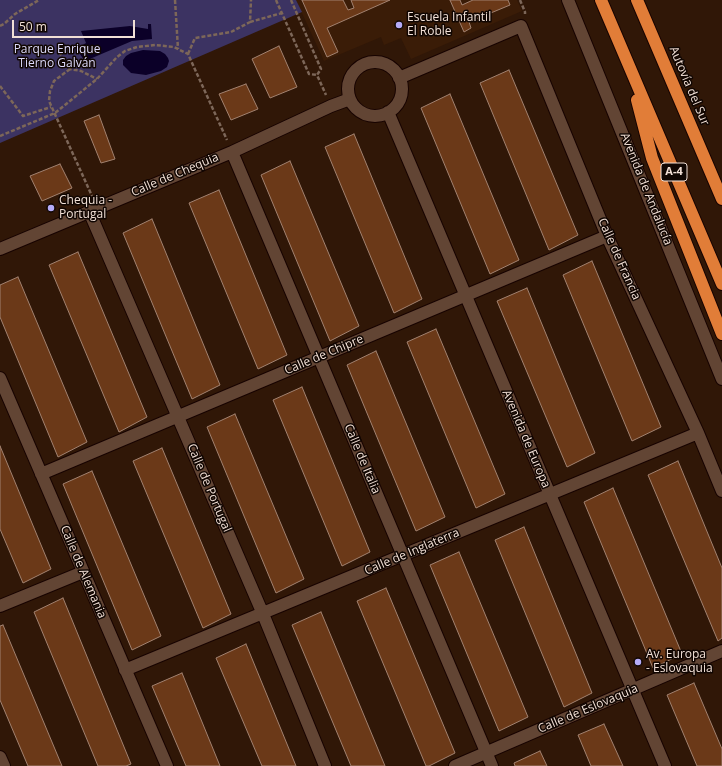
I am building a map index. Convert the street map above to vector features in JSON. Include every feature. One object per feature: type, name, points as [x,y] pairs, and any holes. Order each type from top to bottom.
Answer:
[{"type":"highway","name":"A-4","points":[[600,0],[722,284]]},
{"type":"highway","name":"Autovía del Sur","points":[[637,0],[722,198]]},
{"type":"highway","points":[[626,61],[652,158],[722,334]]},
{"type":"street","name":"Avenida de Andalucía","points":[[568,0],[722,379]]},
{"type":"street","name":"Calle de Francia","points":[[399,78],[521,26],[607,236],[698,433],[722,490]]},
{"type":"street","points":[[368,63],[383,63],[390,66],[399,78],[402,85],[399,101],[388,112],[381,115],[366,114],[359,111],[350,99],[348,92],[351,77],[355,71],[368,63]]},
{"type":"street","name":"Calle de Chequia","points":[[0,249],[232,152],[331,106],[350,99]]},
{"type":"street","name":"Avenida de Europa","points":[[388,112],[665,766]]},
{"type":"street","name":"Calle de Italia","points":[[232,152],[492,766]]},
{"type":"street","name":"Calle de Portugal","points":[[93,210],[178,416],[263,614],[325,766]]},
{"type":"street","name":"Calle de Chipre","points":[[41,474],[607,236]]},
{"type":"street","name":"Calle de Alemania","points":[[0,378],[167,766]]},
{"type":"street","name":"Calle de Inglaterra","points":[[126,670],[698,433]]},
{"type":"street","points":[[0,606],[83,572]]},
{"type":"street","name":"Calle de Eslovaquia","points":[[455,766],[722,651]]},
{"type":"street","points":[[0,757],[4,766]]},
{"type":"path","points":[[0,26],[15,14],[39,0]]},
{"type":"path","points":[[175,0],[178,50]]},
{"type":"path","points":[[250,22],[251,0]]},
{"type":"path","points":[[276,0],[309,74],[317,75]]},
{"type":"path","points":[[291,0],[321,69],[317,75]]},
{"type":"path","points":[[188,54],[195,38],[231,32],[250,22],[282,13]]},
{"type":"path","points":[[0,136],[55,113],[97,79],[117,57],[125,51],[137,47],[155,45],[174,47],[188,54],[232,152]]},
{"type":"path","points":[[59,52],[70,69],[97,79]]},
{"type":"path","points":[[70,69],[54,81],[50,91],[49,101],[93,210]]},
{"type":"path","points":[[317,75],[331,106]]},
{"type":"path","points":[[0,86],[23,116],[51,107]]},
{"type":"shaded area","name":"Escuela Infantil El Roble","points":[[296,0],[517,0],[522,11],[411,59],[401,38],[384,45],[381,37],[324,61]]},
{"type":"shaded area","points":[[148,24],[151,24],[152,39],[132,41],[85,61],[76,49],[86,43],[81,31],[130,26],[148,29]]},
{"type":"shaded area","points":[[143,50],[160,51],[165,54],[169,61],[167,67],[161,71],[146,75],[131,73],[123,65],[123,60],[131,53]]},
{"type":"green space","name":"Parque Enrique Tierno Galván","points":[[0,0],[296,0],[302,12],[0,143]]},
{"type":"building","points":[[302,0],[343,0],[348,10],[354,8],[351,0],[390,0],[327,28],[338,52],[327,57]]},
{"type":"building","points":[[450,0],[460,0],[462,5],[473,0],[508,0],[510,5],[469,22],[471,28],[464,32]]},
{"type":"building","points":[[279,46],[297,87],[270,98],[252,59]]},
{"type":"building","points":[[509,70],[578,235],[549,250],[480,83]]},
{"type":"building","points":[[246,84],[258,109],[231,120],[219,94]]},
{"type":"building","points":[[450,94],[519,260],[490,274],[421,108]]},
{"type":"building","points":[[99,115],[115,159],[101,163],[84,121]]},
{"type":"building","points":[[354,134],[422,299],[394,313],[325,147]]},
{"type":"building","points":[[290,161],[359,326],[330,341],[261,175]]},
{"type":"building","points":[[60,164],[72,188],[42,201],[30,176]]},
{"type":"building","points":[[219,190],[287,355],[258,369],[189,203]]},
{"type":"building","points":[[152,219],[220,385],[192,399],[123,233]]},
{"type":"building","points":[[78,252],[147,417],[119,432],[49,265]]},
{"type":"building","points":[[592,261],[661,427],[632,441],[563,275]]},
{"type":"building","points":[[18,277],[87,442],[58,457],[0,317],[0,285]]},
{"type":"building","points":[[527,288],[595,453],[567,467],[497,301]]},
{"type":"building","points":[[436,329],[505,494],[476,508],[407,342]]},
{"type":"building","points":[[376,351],[445,517],[416,531],[347,365]]},
{"type":"building","points":[[302,387],[370,552],[342,566],[273,400]]},
{"type":"building","points":[[235,414],[304,579],[276,593],[207,427]]},
{"type":"building","points":[[0,446],[51,569],[23,583],[0,529]]},
{"type":"building","points":[[162,448],[231,614],[203,628],[133,461]]},
{"type":"building","points":[[678,461],[722,568],[722,638],[718,641],[648,475]]},
{"type":"building","points":[[92,471],[161,636],[132,650],[63,484]]},
{"type":"building","points":[[613,488],[682,654],[653,668],[584,502]]},
{"type":"building","points":[[524,527],[592,693],[564,707],[495,540]]},
{"type":"building","points":[[459,552],[528,717],[499,731],[430,565]]},
{"type":"building","points":[[386,588],[455,753],[429,766],[426,766],[357,601]]},
{"type":"building","points":[[63,598],[131,764],[126,766],[98,766],[34,612]]},
{"type":"building","points":[[321,612],[385,766],[351,766],[292,625]]},
{"type":"building","points":[[3,625],[62,766],[28,766],[0,700],[0,626]]},
{"type":"building","points":[[246,644],[296,766],[262,766],[216,658]]},
{"type":"building","points":[[182,673],[220,766],[186,766],[152,686]]},
{"type":"building","points":[[694,683],[722,749],[722,766],[697,766],[667,695]]},
{"type":"building","points":[[604,724],[623,766],[591,766],[578,735]]},
{"type":"building","points":[[540,751],[547,766],[515,766],[514,763]]},
{"type":"place","name":"Escuela Infantil El Roble","points":[[399,25]]},
{"type":"place","name":"Chequia - Portugal","points":[[51,208]]},
{"type":"place","name":"Av. Europa - Eslovaquia","points":[[638,662]]}]
